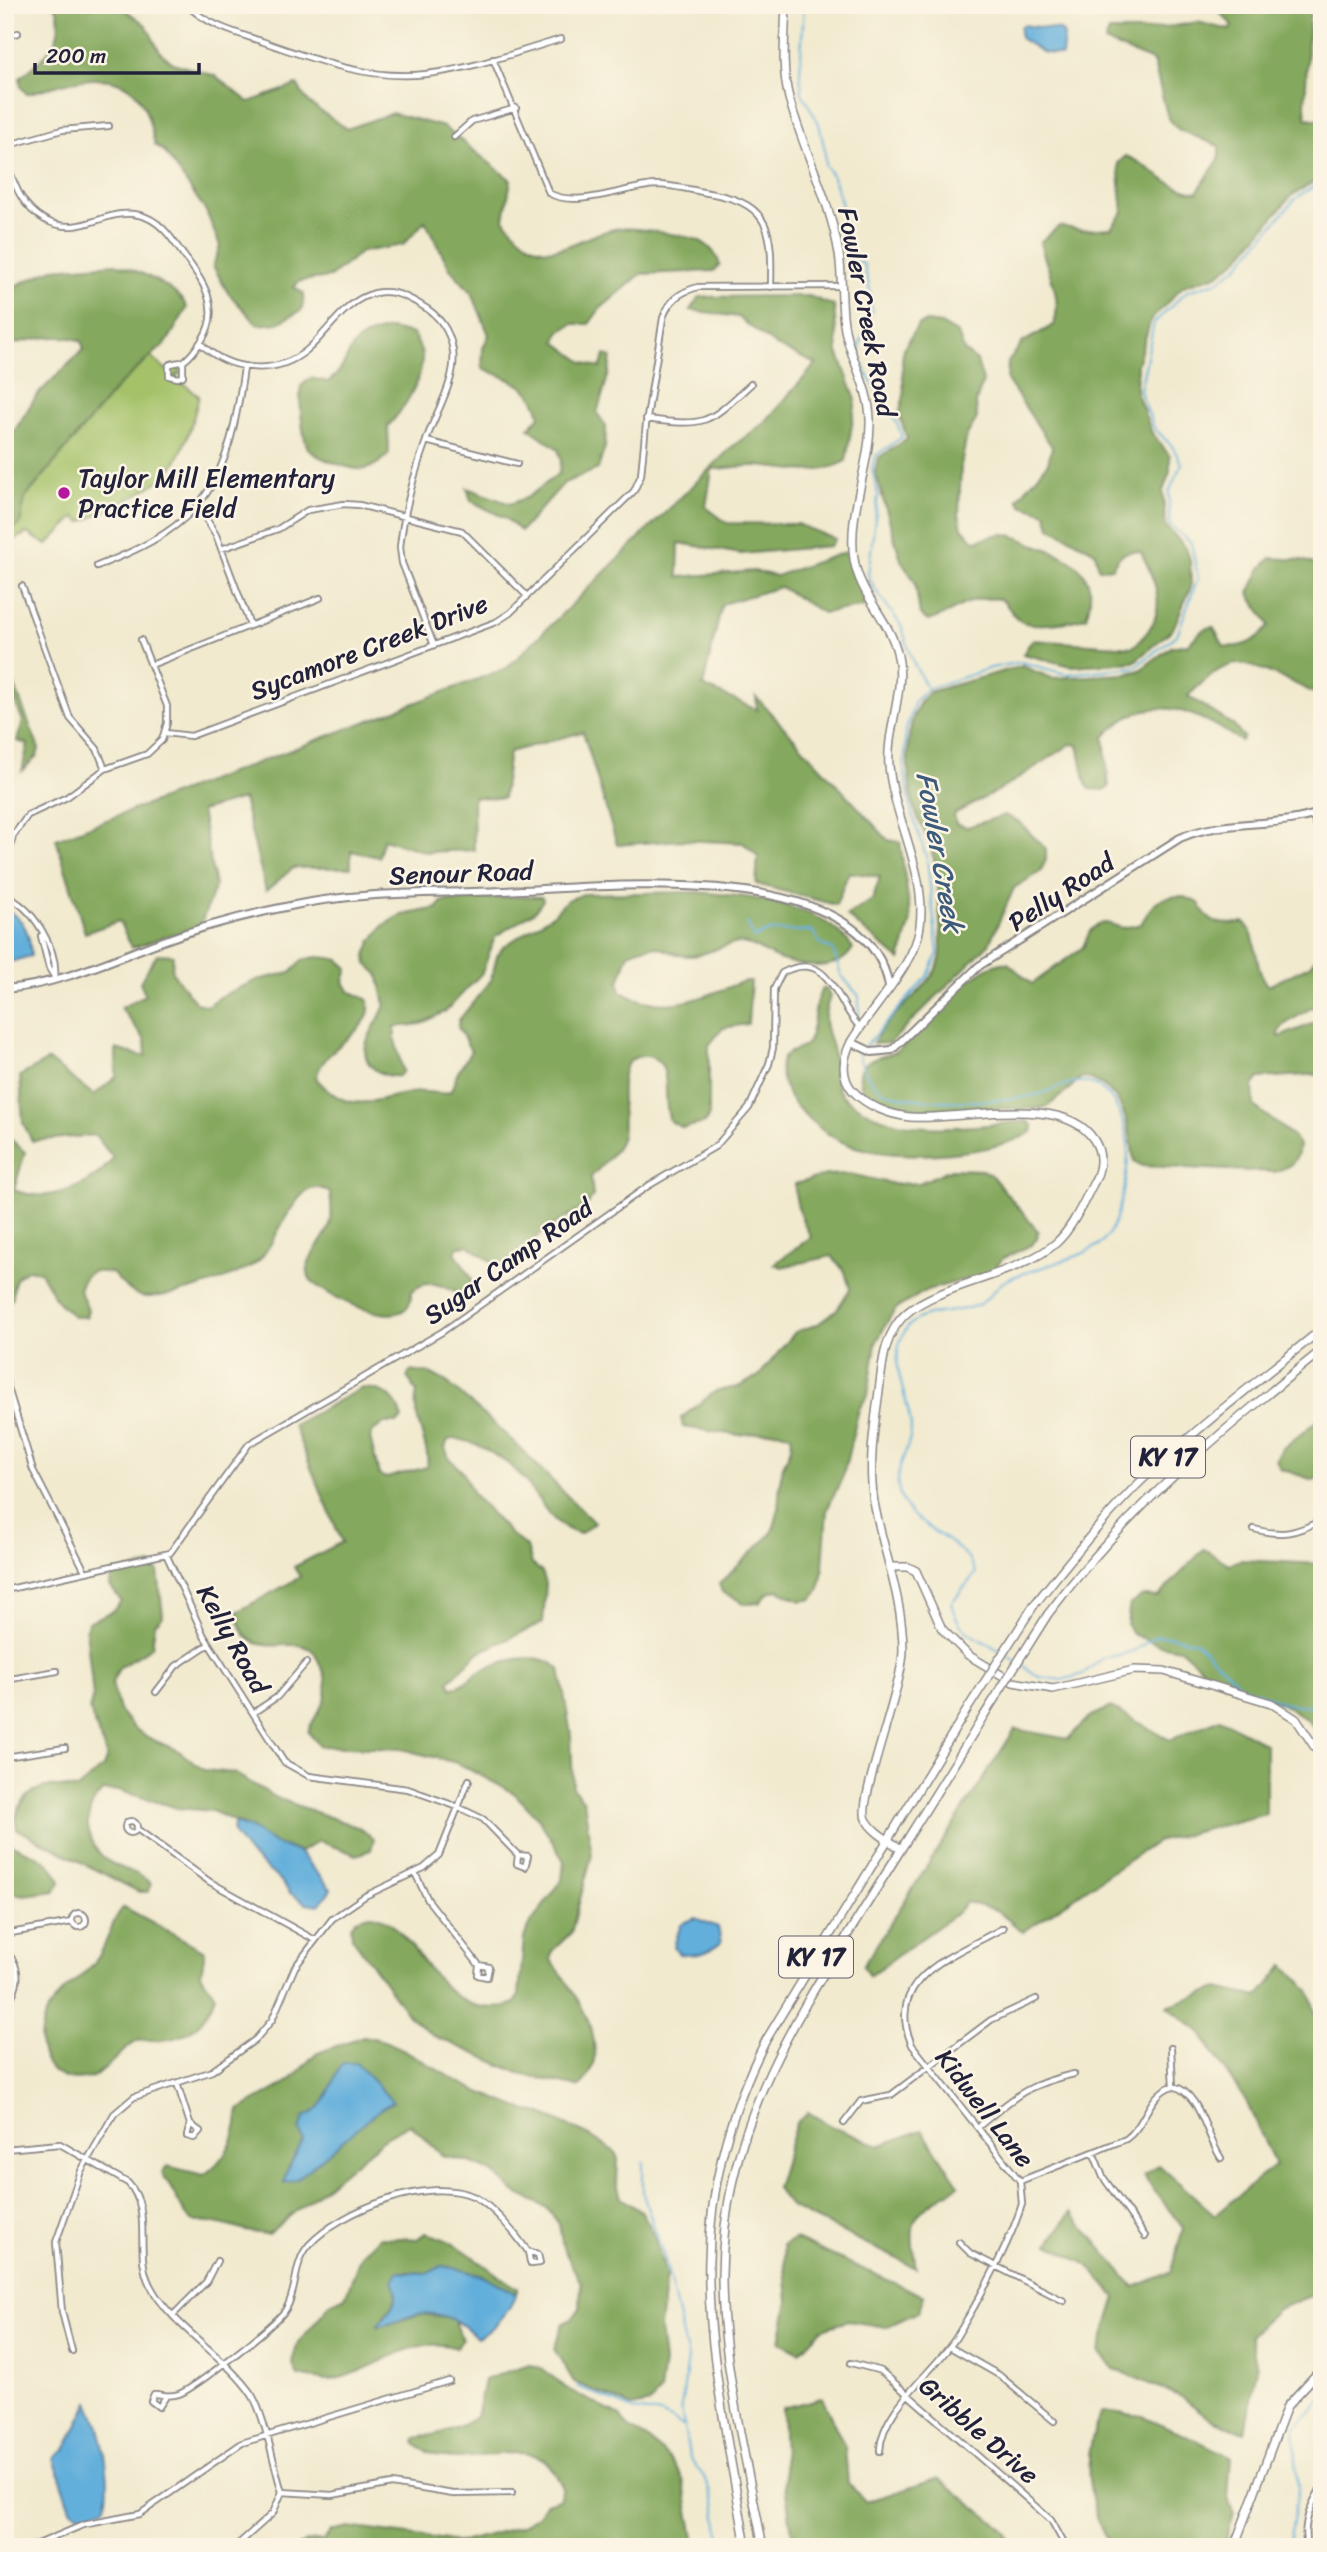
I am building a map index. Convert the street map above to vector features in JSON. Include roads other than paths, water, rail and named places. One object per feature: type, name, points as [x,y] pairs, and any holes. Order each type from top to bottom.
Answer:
[{"type":"main road","name":"Fowler Creek Road","points":[[786,5],[784,61],[787,90],[831,222],[839,253],[845,332],[867,396],[870,420],[853,553],[858,575],[890,632],[899,657],[899,678],[890,726],[889,768],[921,912],[914,947],[851,1042],[845,1056],[846,1079],[851,1089],[871,1105],[897,1114],[921,1117],[1031,1112],[1058,1117],[1080,1125],[1090,1133],[1100,1156],[1093,1185],[1056,1243],[1008,1272],[920,1303],[908,1311],[895,1326],[884,1354],[872,1472],[874,1501],[902,1623],[901,1677],[863,1809],[871,1827],[901,1849]]},
{"type":"main road","name":"KY 17","points":[[746,2547],[709,2320],[708,2253],[717,2179],[739,2102],[766,2040],[968,1708],[1034,1605],[1091,1535],[1141,1482],[1203,1425],[1322,1329]]},
{"type":"main road","name":"KY 17","points":[[763,2547],[732,2376],[723,2302],[723,2241],[733,2172],[747,2125],[774,2059],[901,1849],[1048,1615],[1094,1556],[1153,1493],[1223,1430],[1322,1350]]},
{"type":"main road","points":[[890,1567],[908,1567],[916,1571],[942,1629],[968,1655],[1013,1682],[1054,1689],[1134,1670],[1164,1671],[1271,1703],[1296,1719],[1322,1758]]},
{"type":"main road","points":[[1234,2547],[1287,2406],[1322,2368]]},
{"type":"street","points":[[187,5],[198,16],[218,26],[314,59],[372,73],[426,74],[493,59],[561,39]]},
{"type":"street","points":[[5,37],[18,33]]},
{"type":"street","points":[[493,59],[516,108],[538,164],[543,185],[555,197],[570,199],[663,185],[726,197],[751,207],[768,231],[771,287]]},
{"type":"street","points":[[454,137],[472,121],[516,108]]},
{"type":"street","points":[[5,146],[62,130],[109,126]]},
{"type":"street","points":[[5,158],[24,202],[47,221],[79,226],[127,213],[146,217],[163,229],[209,293],[209,324],[200,343],[183,362],[169,365],[169,376],[177,379],[183,376],[183,362]]},
{"type":"street","name":"Sycamore Creek Drive","points":[[165,733],[191,736],[433,643],[496,622],[527,596],[634,491],[641,475],[646,419],[663,318],[669,303],[684,291],[698,287],[841,286]]},
{"type":"street","points":[[200,343],[218,358],[244,368],[269,366],[304,352],[363,297],[394,292],[408,297],[440,319],[451,340],[454,359],[426,441],[406,517],[400,554],[433,643]]},
{"type":"street","points":[[97,566],[150,544],[169,532],[198,505],[219,473],[232,441],[244,368]]},
{"type":"street","points":[[646,419],[690,423],[710,419],[751,384]]},
{"type":"street","points":[[426,441],[517,464]]},
{"type":"street","points":[[198,505],[211,523],[250,625]]},
{"type":"street","points":[[221,549],[278,529],[299,514],[321,506],[359,505],[462,531],[527,596]]},
{"type":"street","points":[[22,586],[70,718],[97,749],[105,769]]},
{"type":"street","points":[[151,665],[320,598]]},
{"type":"street","points":[[5,874],[13,836],[23,819],[35,810],[67,797],[105,769],[147,754],[165,733],[167,706],[141,640]]},
{"type":"street","name":"Pelly Road","points":[[851,1042],[872,1052],[892,1050],[979,966],[1180,838],[1216,825],[1322,812]]},
{"type":"street","points":[[1312,815],[1322,837]]},
{"type":"street","name":"Senour Road","points":[[5,989],[55,978],[209,925],[302,904],[401,894],[670,884],[750,892],[827,915],[876,949],[889,986]]},
{"type":"street","points":[[5,896],[33,915],[56,966],[55,978]]},
{"type":"street","name":"Sugar Camp Road","points":[[166,1555],[173,1550],[249,1444],[442,1332],[648,1186],[716,1146],[749,1108],[769,1064],[774,1035],[774,989],[782,973],[799,968],[822,974],[837,988],[849,1015],[860,1027]]},
{"type":"street","points":[[5,1378],[33,1470],[85,1571]]},
{"type":"street","points":[[1254,1529],[1274,1534],[1292,1534],[1322,1520]]},
{"type":"street","points":[[5,1590],[166,1555]]},
{"type":"street","name":"Kelly Road","points":[[166,1555],[209,1644],[284,1762],[298,1772],[408,1789],[458,1807],[483,1819],[518,1855]]},
{"type":"street","points":[[156,1692],[176,1666],[209,1644]]},
{"type":"street","points":[[253,1713],[277,1697],[306,1663]]},
{"type":"street","points":[[5,1680],[57,1671]]},
{"type":"street","points":[[5,1757],[65,1748]]},
{"type":"street","points":[[72,2351],[62,2312],[56,2249],[87,2158],[123,2105],[134,2097],[212,2071],[257,2039],[272,2020],[289,1975],[314,1940],[345,1908],[415,1873],[439,1855],[469,1780]]},
{"type":"street","points":[[137,1829],[210,1882],[314,1940]]},
{"type":"street","points":[[415,1873],[428,1900],[479,1965]]},
{"type":"street","points":[[5,1934],[72,1922]]},
{"type":"street","name":"Kidwell Lane","points":[[880,2451],[881,2439],[907,2393],[950,2347],[994,2265],[1023,2199],[1020,2182],[929,2067],[906,2031],[905,2006],[910,1992],[928,1970],[1003,1928]]},
{"type":"street","points":[[5,1949],[19,1972],[18,1985],[5,2010]]},
{"type":"street","points":[[844,2123],[861,2101],[891,2095],[990,2020],[1036,1999]]},
{"type":"street","points":[[1171,2048],[1173,2086]]},
{"type":"street","points":[[978,2127],[1038,2082],[1074,2074]]},
{"type":"street","points":[[177,2084],[190,2124]]},
{"type":"street","points":[[1020,2182],[1131,2136],[1159,2092],[1173,2086],[1188,2093],[1193,2099],[1210,2141],[1221,2158]]},
{"type":"street","points":[[5,2149],[60,2144],[87,2158],[135,2190],[141,2206],[141,2248],[149,2284],[253,2398],[282,2493],[273,2513],[235,2547]]},
{"type":"street","points":[[1093,2152],[1103,2177],[1145,2236]]},
{"type":"street","points":[[165,2398],[186,2391],[271,2326],[286,2309],[298,2265],[308,2247],[319,2236],[377,2201],[400,2196],[460,2192],[484,2204],[530,2252]]},
{"type":"street","points":[[959,2242],[970,2253],[1064,2301]]},
{"type":"street","points":[[174,2314],[206,2282],[217,2262]]},
{"type":"street","points":[[950,2347],[1006,2380],[1054,2421]]},
{"type":"street","name":"Gribble Drive","points":[[851,2363],[876,2368],[907,2393],[1051,2520],[1066,2547]]},
{"type":"street","points":[[31,2547],[83,2525],[140,2514],[236,2447],[265,2435],[449,2381]]},
{"type":"street","points":[[282,2493],[332,2495],[400,2484],[453,2494],[512,2493]]},
{"type":"street","points":[[1307,2547],[1305,2527],[1308,2514],[1322,2487]]},
{"type":"water","points":[[1023,25],[1060,30],[1064,35],[1062,56],[1042,52],[1020,38],[1020,27]]},
{"type":"water","points":[[5,910],[18,918],[26,929],[31,956],[5,961]]},
{"type":"water","points":[[234,1823],[248,1827],[275,1844],[299,1852],[331,1889],[319,1905],[306,1903],[290,1893],[280,1880],[251,1856],[233,1833]]},
{"type":"water","points":[[695,1918],[718,1927],[721,1943],[701,1953],[679,1954],[674,1946],[681,1924]]},
{"type":"water","points":[[343,2063],[356,2063],[393,2102],[380,2109],[297,2179],[284,2183],[286,2173],[303,2140],[300,2130],[304,2117],[319,2108]]},
{"type":"water","points":[[442,2266],[480,2276],[516,2294],[495,2325],[477,2338],[459,2323],[445,2316],[430,2314],[416,2315],[378,2326],[395,2299],[396,2288],[393,2281],[398,2272],[429,2273]]},
{"type":"water","points":[[89,2402],[105,2454],[107,2496],[105,2508],[80,2515],[71,2509],[54,2458],[65,2450]]},
{"type":"waterway","points":[[804,5],[800,72],[802,93],[819,124],[825,165],[833,177],[841,202],[850,255],[864,265],[871,296],[871,314],[860,347],[861,360],[902,437],[875,456],[872,469],[878,495],[868,575],[874,588],[901,625],[913,662],[927,688]]},
{"type":"waterway","name":"Fowler Creek","points":[[1002,1652],[970,1634],[954,1614],[951,1603],[976,1573],[969,1560],[959,1549],[910,1513],[902,1501],[898,1478],[911,1429],[898,1368],[900,1343],[905,1331],[919,1319],[978,1305],[1005,1281],[1083,1253],[1103,1241],[1119,1209],[1127,1168],[1128,1145],[1125,1128],[1110,1096],[1088,1083],[1071,1083],[1039,1094],[1015,1098],[939,1101],[903,1097],[882,1091],[865,1071],[859,1053],[928,976],[938,953],[927,859],[912,814],[904,770],[906,730],[915,701],[927,689],[991,668],[1021,662],[1066,674],[1135,667],[1177,635],[1198,578],[1191,543],[1169,524],[1169,492],[1182,464],[1172,446],[1154,428],[1140,391],[1154,323],[1187,291],[1217,282],[1238,266],[1295,199],[1322,181]]},
{"type":"waterway","points":[[747,923],[754,938],[769,931],[812,931],[821,944],[833,950],[841,975],[859,996],[859,1014]]},
{"type":"waterway","name":"Fowler Creek","points":[[1021,1664],[1039,1677],[1062,1680],[1083,1674],[1100,1660],[1133,1651],[1156,1636],[1175,1637],[1196,1642],[1241,1686],[1287,1704],[1322,1707]]},
{"type":"waterway","name":"Fowler Creek","points":[[1006,1655],[1016,1661]]},
{"type":"waterway","points":[[643,2162],[643,2194],[666,2263],[688,2358],[681,2408],[689,2456],[704,2477],[715,2502],[721,2547]]},
{"type":"waterway","points":[[577,2386],[633,2410],[661,2414],[683,2426]]},
{"type":"waterway","name":"Fowler Creek","points":[[1289,2547],[1298,2489],[1294,2429],[1322,2399]]},
{"type":"place","name":"Taylor Mill Elementary Practice Field","points":[[64,493]]}]
